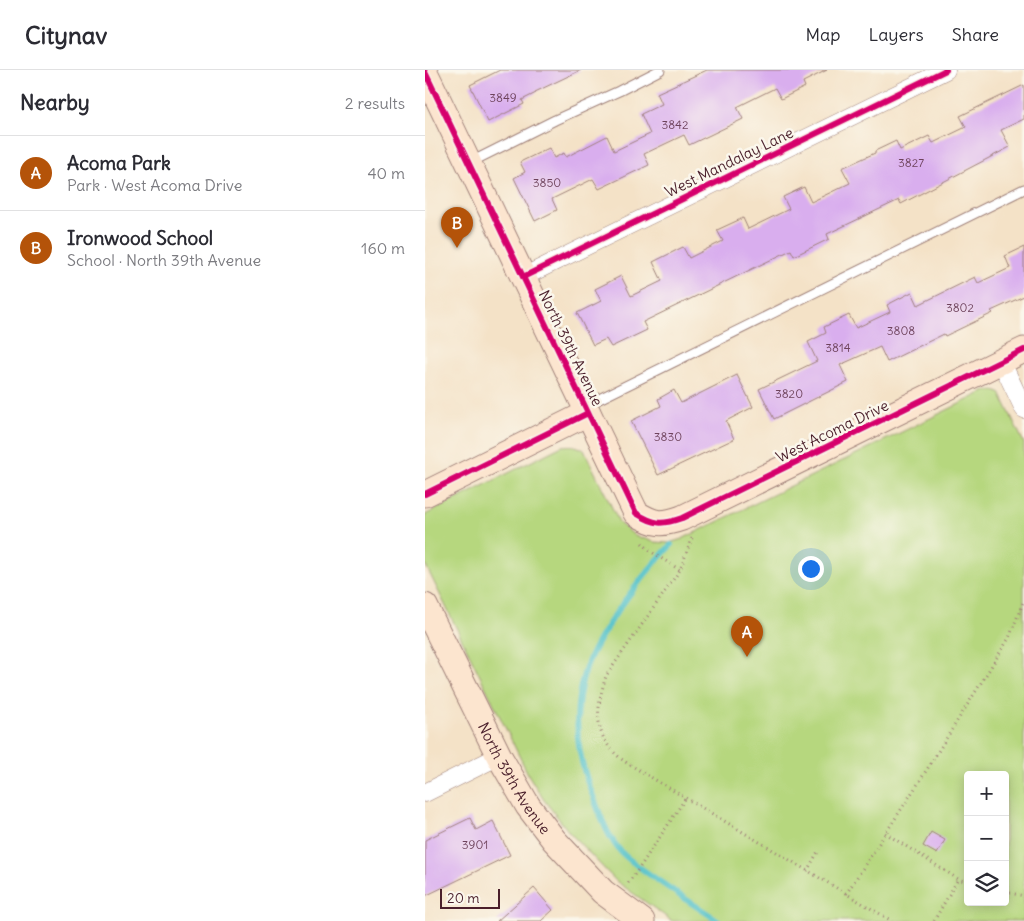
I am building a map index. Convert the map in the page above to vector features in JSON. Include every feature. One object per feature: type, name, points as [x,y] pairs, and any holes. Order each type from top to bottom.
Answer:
[{"type":"street","name":"West Mandalay Lane","points":[[523,277],[946,70]]},
{"type":"street","name":"North 39th Avenue","points":[[425,72],[646,532]]},
{"type":"street","name":"West Acoma Drive","points":[[646,532],[682,518],[1024,350]]},
{"type":"street","points":[[1001,362],[1024,409]]},
{"type":"street","points":[[425,494],[586,410]]},
{"type":"street","name":"North 39th Avenue","points":[[425,606],[499,756],[528,806],[554,840],[603,892],[629,909]]},
{"type":"street","points":[[425,792],[499,756]]},
{"type":"lane","points":[[469,163],[660,70]]},
{"type":"lane","points":[[586,410],[1024,189]]},
{"type":"path","points":[[646,532],[653,553],[680,570]]},
{"type":"path","points":[[692,538],[680,570],[607,676],[601,693],[598,714],[599,729],[607,744],[617,756],[685,799],[892,921]]},
{"type":"path","points":[[846,894],[1009,638],[1024,600]]},
{"type":"path","points":[[629,909],[640,867],[685,799]]},
{"type":"path","points":[[885,833],[958,879],[964,881]]},
{"type":"path","points":[[807,871],[819,850]]},
{"type":"path","points":[[934,921],[958,879]]},
{"type":"path","points":[[1009,893],[1024,896]]},
{"type":"green space","points":[[986,391],[1000,393],[1024,443],[1024,921],[672,921],[616,881],[569,832],[544,800],[529,776],[425,564],[425,515],[562,446],[571,446],[584,450],[620,524],[634,535],[654,542],[669,543],[682,539]]},
{"type":"building","points":[[500,70],[581,70],[535,92],[522,100],[524,104],[488,122],[470,85]]},
{"type":"building","points":[[707,70],[827,70],[803,82],[805,87],[781,99],[775,88],[737,107],[743,119],[689,145],[684,135],[644,154],[649,165],[599,189],[593,179],[552,199],[557,210],[535,221],[514,178],[525,172],[520,162],[549,148],[554,158],[564,153],[566,157],[607,136],[614,151],[650,134],[641,114],[662,104],[657,93]]},
{"type":"building","points":[[1024,85],[1024,119],[1001,130],[1010,147],[901,204],[899,200],[827,234],[829,239],[794,256],[791,250],[643,322],[647,330],[611,347],[606,339],[593,345],[577,313],[601,301],[595,289],[621,276],[631,296],[662,281],[653,262],[683,247],[689,258],[723,241],[717,230],[743,218],[748,229],[789,209],[783,197],[804,187],[811,202],[850,183],[842,168],[896,141],[900,150],[929,136],[933,143],[966,127],[960,116]]},
{"type":"building","points":[[1024,247],[1024,296],[991,311],[993,313],[887,362],[880,347],[840,365],[848,382],[774,419],[759,389],[817,361],[808,342],[826,333],[824,327],[849,315],[856,328],[890,312],[887,305],[912,292],[918,305],[975,277],[978,283],[1010,268],[1005,256]]},
{"type":"building","points":[[737,375],[753,407],[726,421],[734,439],[658,475],[631,421],[661,406],[658,399],[674,390],[681,403]]},
{"type":"building","points":[[470,818],[476,830],[493,821],[510,855],[425,896],[425,840]]},
{"type":"building","points":[[931,832],[945,840],[937,854],[923,846]]},
{"type":"building","points":[[534,888],[553,910],[541,921],[497,921]]},
{"type":"waterway","points":[[671,545],[627,597],[591,656],[585,670],[578,702],[577,718],[580,749],[587,781],[605,826],[617,847],[646,872],[719,921]]},
{"type":"cycle path","points":[[523,277],[946,70]]},
{"type":"cycle path","points":[[425,72],[636,513],[648,520],[664,523],[682,518],[1024,350]]},
{"type":"cycle path","points":[[425,494],[588,413]]},
{"type":"place","name":"Ironwood School","points":[[457,248]]},
{"type":"place","name":"Acoma Park","points":[[747,657]]}]
